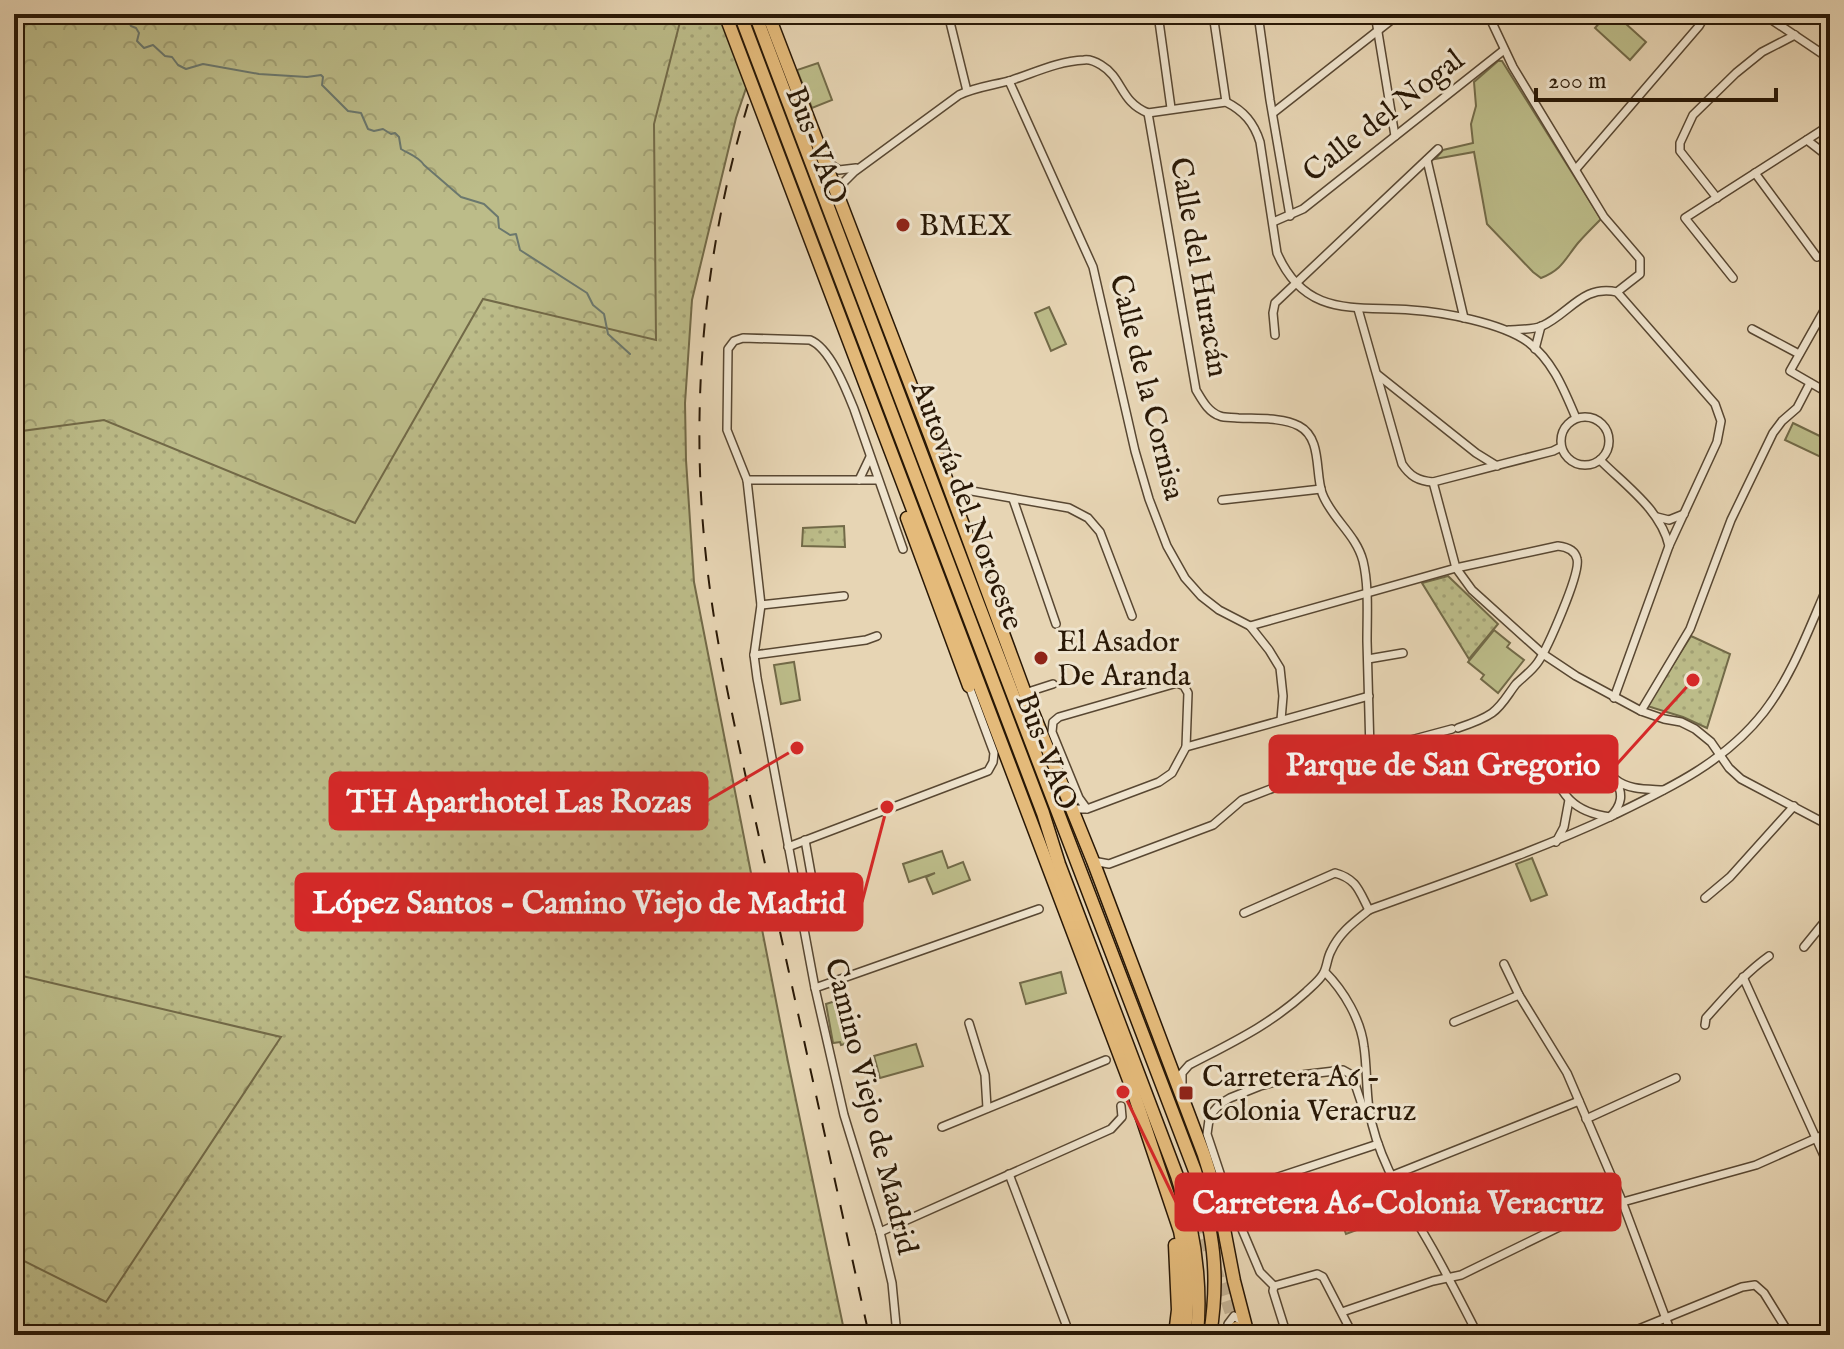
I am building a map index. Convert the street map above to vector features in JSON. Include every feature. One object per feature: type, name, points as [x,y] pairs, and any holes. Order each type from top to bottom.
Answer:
[{"type":"highway","name":"Autovía del Noroeste","points":[[725,14],[1132,1088],[1180,1231],[1188,1288],[1185,1335]]},
{"type":"highway","name":"Bus-VAO","points":[[740,14],[1043,813],[1059,864],[1186,1202],[1199,1279],[1197,1335]]},
{"type":"highway","name":"Autovía del Noroeste","points":[[755,14],[1184,1139],[1208,1215],[1213,1242],[1216,1277],[1210,1335]]},
{"type":"highway","points":[[768,14],[1204,1155],[1219,1203],[1234,1281],[1239,1331]]},
{"type":"highway","points":[[873,405],[870,416],[969,686]]},
{"type":"highway","points":[[1043,813],[1185,1173],[1194,1204]]},
{"type":"highway","points":[[1144,1037],[1193,1143],[1215,1208],[1223,1271],[1218,1335]]},
{"type":"highway","points":[[1175,1335],[1178,1265],[1175,1240],[1180,1231]]},
{"type":"street","points":[[948,14],[967,91]]},
{"type":"street","points":[[1158,14],[1171,108]]},
{"type":"street","points":[[1213,14],[1226,102]]},
{"type":"street","points":[[1258,14],[1290,216]]},
{"type":"street","points":[[1375,14],[1395,136]]},
{"type":"street","points":[[1273,113],[1399,14]]},
{"type":"street","points":[[1488,14],[1504,50],[1604,217],[1640,259],[1640,274],[1617,292]]},
{"type":"street","points":[[1576,169],[1706,14]]},
{"type":"street","points":[[1763,14],[1830,59]]},
{"type":"street","points":[[1717,198],[1680,151],[1680,143],[1693,115],[1762,52],[1795,35]]},
{"type":"street","name":"Calle del Nogal","points":[[1273,222],[1303,209],[1504,50]]},
{"type":"street","points":[[870,282],[840,194],[844,182],[967,91],[1009,81],[1061,63],[1088,59],[1104,67],[1130,103],[1148,113],[1226,102],[1237,107],[1249,119],[1256,130],[1262,153],[1277,253],[1295,283],[1311,296],[1330,305],[1414,310],[1464,318],[1507,330],[1526,340],[1556,374],[1576,418]]},
{"type":"street","name":"Calle de la Cornisa","points":[[1009,81],[1093,267],[1135,451],[1167,546],[1185,578],[1201,596],[1219,610],[1250,626],[1280,668],[1283,696],[1281,720]]},
{"type":"street","name":"Calle del Huracán","points":[[1148,113],[1196,390],[1204,404],[1220,417],[1277,420],[1295,423],[1303,428],[1313,441],[1326,503],[1358,549],[1363,562],[1370,751]]},
{"type":"street","points":[[1733,278],[1685,218],[1830,125]]},
{"type":"street","points":[[812,133],[831,166],[844,170],[862,166]]},
{"type":"street","points":[[1807,140],[1830,158]]},
{"type":"street","points":[[1275,335],[1275,303],[1438,149]]},
{"type":"street","points":[[1262,153],[1279,150]]},
{"type":"street","points":[[1427,160],[1464,318]]},
{"type":"street","points":[[1755,173],[1817,257]]},
{"type":"street","points":[[1507,330],[1541,326],[1591,293],[1606,290],[1617,292],[1715,404],[1721,421],[1717,442],[1669,546],[1614,698]]},
{"type":"street","points":[[1830,300],[1790,371],[1830,394]]},
{"type":"street","points":[[1358,309],[1402,464],[1410,475],[1422,482],[1433,482],[1561,447]]},
{"type":"street","points":[[1535,349],[1541,326]]},
{"type":"street","points":[[1752,329],[1799,354]]},
{"type":"street","points":[[878,480],[747,480],[727,430],[729,346],[743,338],[799,339],[817,342],[824,350],[846,387],[903,549]]},
{"type":"street","points":[[1378,375],[1476,453],[1497,466]]},
{"type":"street","points":[[1641,711],[1690,629],[1731,520],[1773,433],[1797,408],[1810,383]]},
{"type":"street","points":[[1576,418],[1599,421],[1607,430],[1610,443],[1607,453],[1588,465],[1576,464],[1566,457],[1561,447],[1561,436],[1576,418]]},
{"type":"street","points":[[859,480],[870,457]]},
{"type":"street","points":[[1600,460],[1657,517],[1669,546]]},
{"type":"street","name":"Camino Viejo de Madrid","points":[[747,480],[761,605],[754,655],[757,678],[815,988],[844,1115],[880,1232],[892,1283],[897,1335]]},
{"type":"street","points":[[1433,482],[1456,568],[1472,590],[1543,654],[1614,698],[1641,711],[1695,729],[1711,742],[1741,779],[1830,826]]},
{"type":"street","points":[[949,487],[1069,508],[1088,518],[1100,532],[1132,616]]},
{"type":"street","points":[[1222,500],[1321,489]]},
{"type":"street","points":[[956,504],[969,491]]},
{"type":"street","points":[[1013,499],[1056,624]]},
{"type":"street","points":[[1657,517],[1669,520],[1684,514]]},
{"type":"street","points":[[1093,861],[1109,864],[1213,825],[1242,800],[1370,751],[1482,719],[1502,704],[1543,654],[1571,588],[1578,560],[1567,547],[1558,546],[1456,568],[1250,626]]},
{"type":"street","points":[[1184,1102],[1181,1078],[1189,1065],[1257,1030],[1289,1007],[1325,972],[1333,946],[1346,928],[1369,910],[1556,842],[1666,790],[1720,756],[1763,713],[1790,672],[1830,581]]},
{"type":"street","points":[[761,605],[844,596]]},
{"type":"street","points":[[754,655],[877,636]]},
{"type":"street","points":[[1368,659],[1403,653]]},
{"type":"street","points":[[1072,809],[1087,809],[1168,778],[1186,747],[1188,693],[1184,686],[1177,683],[1059,717],[1053,722],[1052,732],[1079,798],[1087,809]]},
{"type":"street","points":[[1025,693],[1053,684]]},
{"type":"street","points":[[788,847],[988,771],[994,753],[969,686]]},
{"type":"street","points":[[1186,747],[1369,696]]},
{"type":"street","points":[[1567,748],[1594,756],[1615,779],[1622,800],[1610,817],[1594,814],[1569,800],[1552,771],[1553,758],[1558,752],[1567,748]]},
{"type":"street","points":[[1615,779],[1640,789],[1666,790]]},
{"type":"street","points":[[1556,842],[1564,827],[1569,800]]},
{"type":"street","points":[[1705,898],[1730,877],[1794,806]]},
{"type":"street","points":[[805,840],[817,907]]},
{"type":"street","points":[[1099,880],[1109,864]]},
{"type":"street","points":[[1244,913],[1335,873],[1355,882],[1369,910]]},
{"type":"street","points":[[815,988],[1039,909]]},
{"type":"street","points":[[1804,947],[1830,915]]},
{"type":"street","points":[[1705,1025],[1706,1018],[1743,977],[1769,956]]},
{"type":"street","points":[[1504,964],[1519,995],[1567,1073],[1622,1201],[1672,1335]]},
{"type":"street","points":[[1325,972],[1348,1001],[1364,1044],[1369,1109],[1391,1176],[1478,1335]]},
{"type":"street","points":[[1743,977],[1830,1169]]},
{"type":"street","points":[[1454,1022],[1519,995]]},
{"type":"street","points":[[969,1023],[985,1075],[987,1108]]},
{"type":"street","points":[[1167,1054],[1174,1063],[1189,1065]]},
{"type":"street","points":[[942,1127],[1106,1060]]},
{"type":"street","points":[[1274,1286],[1260,1272],[1227,1194],[1207,1134],[1213,1112],[1230,1098],[1260,1086],[1301,1075],[1343,1070],[1352,1075],[1363,1108],[1369,1109]]},
{"type":"street","points":[[1586,1119],[1676,1078]]},
{"type":"street","points":[[1391,1176],[1579,1101]]},
{"type":"street","points":[[880,1232],[1111,1129],[1122,1117],[1121,1106]]},
{"type":"street","points":[[1342,1312],[1461,1275],[1594,1210],[1756,1165],[1830,1132]]},
{"type":"street","points":[[1227,1194],[1378,1144]]},
{"type":"street","points":[[1009,1174],[1070,1335]]},
{"type":"street","points":[[1274,1286],[1317,1274],[1323,1277],[1353,1335]]},
{"type":"street","points":[[1624,1335],[1742,1287],[1755,1285],[1764,1293],[1790,1335]]},
{"type":"street","points":[[1274,1286],[1284,1326],[1279,1335]]},
{"type":"green space","points":[[14,14],[771,14],[736,118],[692,300],[685,403],[686,460],[694,582],[845,1335],[14,1335]]},
{"type":"green space","points":[[14,14],[682,14],[654,124],[656,340],[483,299],[355,523],[104,420],[14,432]]},
{"type":"green space","points":[[1607,14],[1615,14],[1646,42],[1630,60],[1595,28]]},
{"type":"green space","points":[[1502,61],[1601,219],[1559,268],[1541,278],[1487,224],[1474,152],[1435,159],[1443,150],[1473,143],[1474,82]]},
{"type":"green space","points":[[818,63],[832,100],[812,108],[797,70]]},
{"type":"green space","points":[[1049,307],[1066,344],[1051,351],[1035,313]]},
{"type":"green space","points":[[1793,423],[1830,441],[1830,450],[1825,459],[1785,440]]},
{"type":"green space","points":[[844,526],[845,547],[802,546],[803,528]]},
{"type":"green space","points":[[1448,576],[1498,624],[1469,659],[1422,583]]},
{"type":"green space","points":[[1494,630],[1510,643],[1507,647],[1524,660],[1498,693],[1481,679],[1484,675],[1468,662]]},
{"type":"green space","points":[[1691,636],[1730,654],[1707,728],[1647,706]]},
{"type":"green space","points":[[794,662],[800,700],[781,704],[774,665]]},
{"type":"green space","points":[[942,851],[948,868],[963,862],[970,880],[933,894],[926,877],[935,873],[909,882],[903,864]]},
{"type":"green space","points":[[1532,858],[1547,895],[1531,901],[1516,864]]},
{"type":"green space","points":[[1061,972],[1066,993],[1026,1004],[1020,983]]},
{"type":"green space","points":[[14,974],[281,1037],[106,1302],[14,1256]]},
{"type":"green space","points":[[845,998],[856,1041],[841,1045],[840,1042],[833,1043],[826,1004]]},
{"type":"green space","points":[[916,1044],[923,1066],[880,1078],[874,1056]]},
{"type":"green space","points":[[1350,1190],[1365,1227],[1346,1234],[1332,1196]]},
{"type":"waterway","points":[[125,14],[139,33],[137,41],[144,48],[153,45],[186,69],[203,64],[259,74],[321,75],[322,85],[348,111],[361,113],[368,129],[395,133],[401,149],[419,160],[461,197],[484,204],[498,217],[499,228],[510,235],[516,234],[520,250],[587,293],[593,305],[604,314],[608,334],[630,354]]},
{"type":"tunnel","points":[[1194,1204],[1209,1250]]},
{"type":"tunnel","points":[[1215,1267],[1236,1328]]},
{"type":"railway","points":[[779,25],[782,14]]},
{"type":"railway","points":[[748,104],[720,217],[704,333],[699,450],[707,566],[734,724],[869,1335]]},
{"type":"place","name":"BMEX","points":[[903,225]]},
{"type":"place","name":"El Asador De Aranda","points":[[1041,658]]},
{"type":"place","name":"Parque de San Gregorio","points":[[1693,680]]},
{"type":"place","name":"TH Aparthotel Las Rozas","points":[[797,748]]},
{"type":"place","name":"López Santos - Camino Viejo de Madrid","points":[[887,807]]},
{"type":"place","name":"Carretera A6-Colonia Veracruz","points":[[1123,1092]]},
{"type":"place","name":"Carretera A6 - Colonia Veracruz","points":[[1186,1093]]}]
